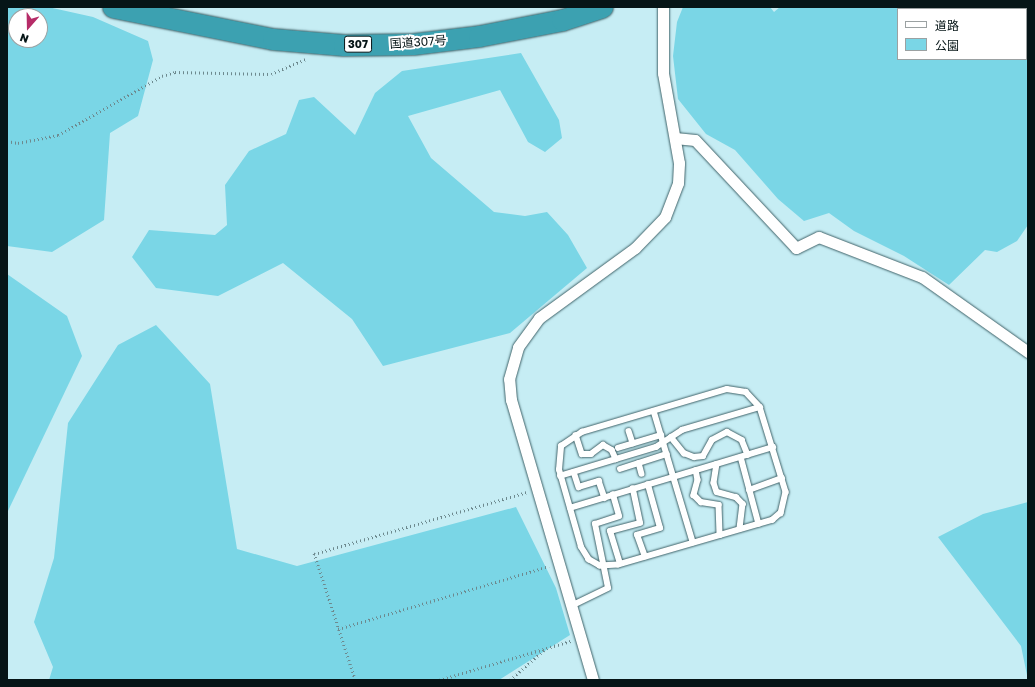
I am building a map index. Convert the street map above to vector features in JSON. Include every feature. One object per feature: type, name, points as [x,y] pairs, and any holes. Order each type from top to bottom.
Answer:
[{"type":"highway","name":"国道307号","points":[[113,7],[273,39],[344,45],[413,44],[479,36],[562,20],[602,7]]},
{"type":"street","points":[[593,680],[511,400],[509,380],[518,347],[539,318],[634,248],[665,217],[678,183],[675,138],[663,73],[662,7]]},
{"type":"street","points":[[675,138],[695,140],[796,248],[819,237],[922,277],[1028,352]]},
{"type":"lane","points":[[727,389],[746,392],[760,407],[782,478],[786,498],[784,508],[773,520],[645,557],[606,566],[593,563],[584,554],[560,476],[558,451],[576,435],[654,411],[727,389]]},
{"type":"lane","points":[[560,476],[664,444],[671,437],[691,427],[760,407]]},
{"type":"lane","points":[[654,411],[693,542]]},
{"type":"lane","points":[[629,431],[633,444]]},
{"type":"lane","points":[[671,437],[684,453],[694,457],[703,456],[712,440],[727,432],[742,440],[748,455]]},
{"type":"lane","points":[[576,435],[582,454],[592,454],[603,445],[609,446],[616,459]]},
{"type":"lane","points":[[618,448],[661,435]]},
{"type":"lane","points":[[570,508],[773,447]]},
{"type":"lane","points":[[620,469],[667,454]]},
{"type":"lane","points":[[740,457],[759,524]]},
{"type":"lane","points":[[639,463],[642,474]]},
{"type":"lane","points":[[717,464],[714,482],[717,492],[736,497],[743,504],[740,529]]},
{"type":"lane","points":[[696,470],[698,480],[694,495],[701,502],[719,505],[720,535]]},
{"type":"lane","points":[[574,472],[579,487],[598,481],[605,498]]},
{"type":"lane","points":[[749,490],[782,478]]},
{"type":"lane","points":[[645,557],[637,535],[660,528],[648,485]]},
{"type":"lane","points":[[620,564],[610,531],[640,523],[633,489]]},
{"type":"lane","points":[[571,606],[608,588],[606,566],[595,524],[619,516],[613,495]]},
{"type":"path","points":[[7,141],[18,143],[58,135],[162,76],[174,72],[271,74],[310,58]]},
{"type":"path","points":[[355,680],[314,554],[538,489]]},
{"type":"path","points":[[338,629],[558,563]]},
{"type":"path","points":[[439,680],[581,638]]},
{"type":"path","points":[[510,680],[546,648]]},
{"type":"green space","points":[[7,7],[48,7],[93,17],[148,41],[153,60],[138,116],[110,133],[104,220],[52,252],[7,246]]},
{"type":"green space","points":[[683,7],[770,7],[774,12],[780,7],[1028,7],[1028,225],[1017,241],[997,252],[985,250],[949,285],[904,256],[854,231],[829,213],[804,221],[778,199],[735,150],[706,134],[678,99],[673,56],[677,22]]},
{"type":"green space","points":[[521,53],[559,120],[562,138],[545,152],[528,142],[500,90],[408,116],[431,158],[494,212],[525,216],[547,212],[568,235],[587,268],[510,333],[383,366],[352,319],[283,263],[218,296],[156,288],[132,257],[149,230],[215,235],[227,225],[225,185],[249,151],[286,134],[299,100],[314,97],[355,135],[375,93],[402,71]]},
{"type":"green space","points":[[7,274],[67,316],[82,356],[7,513]]},
{"type":"green space","points":[[156,325],[210,384],[237,549],[297,566],[516,507],[556,588],[570,635],[499,680],[49,680],[53,667],[34,622],[54,558],[68,423],[118,345]]},
{"type":"green space","points":[[1028,502],[1028,680],[1021,646],[938,537],[983,514]]}]
